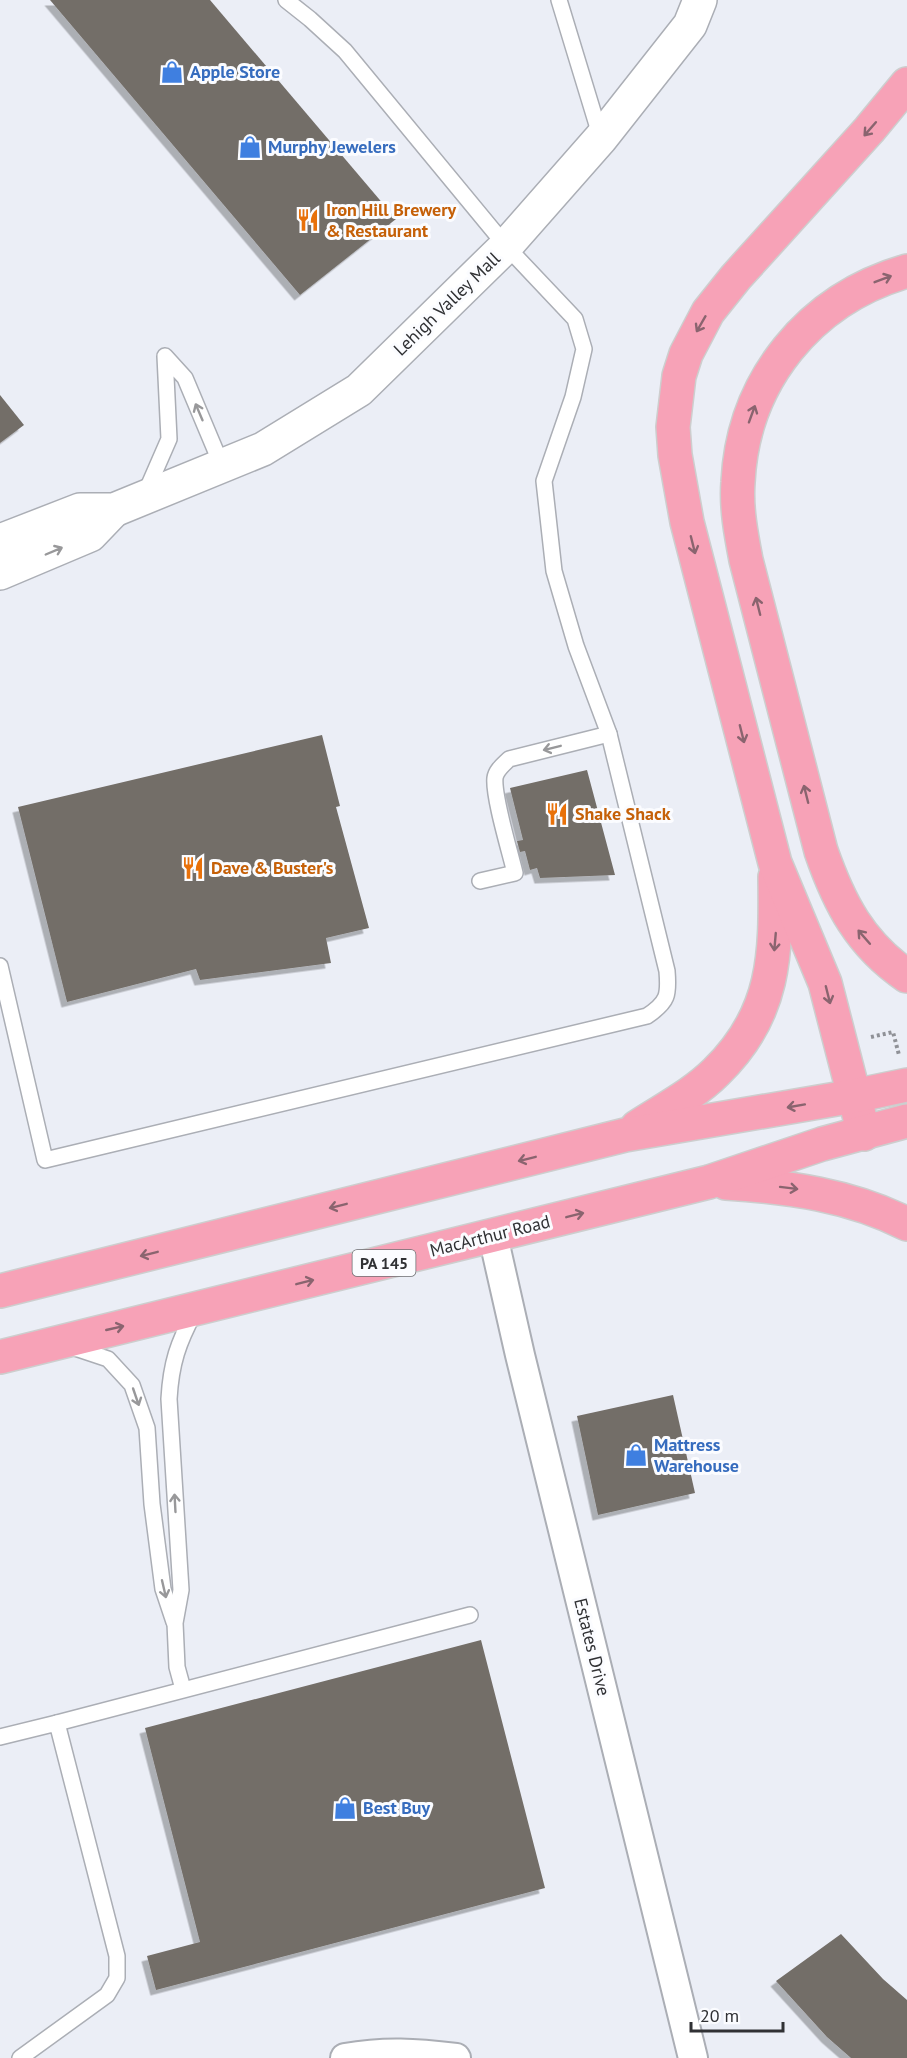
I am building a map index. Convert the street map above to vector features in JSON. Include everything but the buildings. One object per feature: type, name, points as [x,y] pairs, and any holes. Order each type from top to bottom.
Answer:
[{"type":"highway","points":[[864,1134],[825,983],[775,863],[680,488],[673,427],[679,376],[686,354],[708,312],[907,84]]},
{"type":"highway","points":[[907,271],[865,286],[844,297],[806,328],[788,350],[772,371],[759,395],[743,442],[738,485],[741,532],[746,560],[818,840],[831,880],[855,927],[885,958],[907,976]]},
{"type":"highway","points":[[625,1135],[696,1089],[716,1073],[733,1054],[749,1030],[763,1004],[771,978],[776,930],[775,863]]},
{"type":"highway","points":[[0,1291],[625,1135],[854,1096],[903,1071]]},
{"type":"highway","name":"MacArthur Road","points":[[0,1357],[709,1182],[822,1144],[907,1121]]},
{"type":"highway","points":[[709,1182],[767,1185],[824,1194],[851,1201],[907,1224]]},
{"type":"street","name":"Lehigh Valley Mall","points":[[0,573],[90,535],[114,510],[263,449],[358,390],[506,246],[601,138],[690,25],[700,0]]},
{"type":"street","name":"Lehigh Valley Mall","points":[[0,541],[80,510],[114,510]]},
{"type":"street","name":"Estates Drive","points":[[493,1236],[693,2058]]},
{"type":"street","points":[[345,2058],[369,2054],[412,2052],[456,2058]]},
{"type":"lane","points":[[0,966],[45,1160],[647,1016],[662,1006],[669,990],[667,971],[609,734],[576,646],[554,571],[544,481],[573,397],[584,349],[575,319],[506,246],[345,51],[286,0]]},
{"type":"lane","points":[[559,0],[601,138]]},
{"type":"lane","points":[[144,497],[169,439],[165,357],[185,378],[222,466]]},
{"type":"lane","points":[[480,881],[515,873],[496,791],[495,776],[501,766],[509,759],[609,734]]},
{"type":"lane","points":[[183,1689],[177,1667],[175,1623],[181,1590],[169,1399],[170,1378],[178,1343],[195,1310]]},
{"type":"lane","points":[[58,1342],[108,1359],[132,1385],[147,1428],[152,1504],[163,1589],[175,1623]]},
{"type":"lane","points":[[0,1737],[470,1615]]},
{"type":"lane","points":[[20,2058],[107,1995],[117,1978],[117,1956],[57,1723]]},
{"type":"path","points":[[862,1039],[893,1032],[903,1071]]},
{"type":"place","name":"Apple Store","points":[[172,72]]},
{"type":"place","name":"Murphy Jewelers","points":[[250,147]]},
{"type":"place","name":"Iron Hill Brewery & Restaurant","points":[[308,220]]},
{"type":"place","name":"Shake Shack","points":[[557,814]]},
{"type":"place","name":"Dave & Buster's","points":[[193,868]]},
{"type":"place","name":"Mattress Warehouse","points":[[636,1455]]},
{"type":"place","name":"Best Buy","points":[[345,1808]]}]
